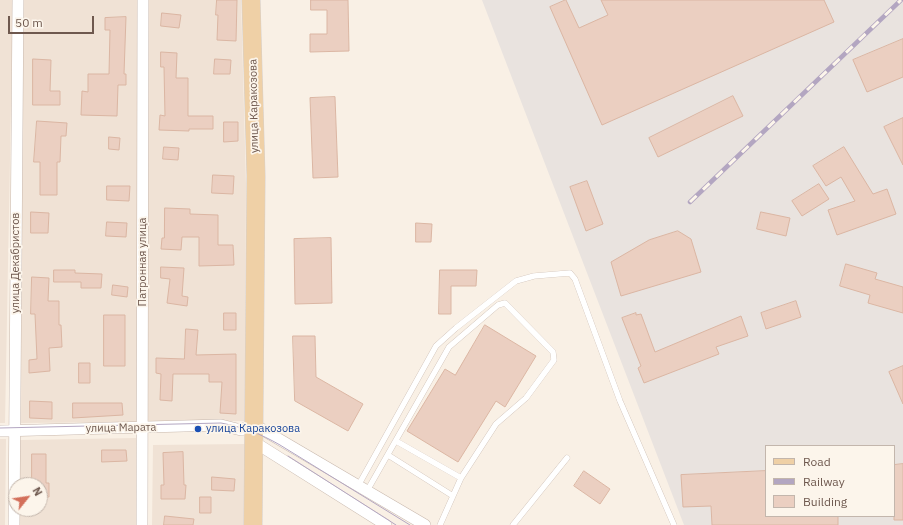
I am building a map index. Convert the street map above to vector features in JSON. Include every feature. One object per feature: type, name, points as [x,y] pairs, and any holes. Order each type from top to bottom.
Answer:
[{"type":"main road","name":"улица Каракозова","points":[[251,0],[256,176],[247,427],[253,442],[253,525]]},
{"type":"street","name":"улица Декабристов","points":[[14,525],[18,0]]},
{"type":"street","name":"Патронная улица","points":[[142,525],[143,0]]},
{"type":"street","name":"улица Марата","points":[[0,431],[142,427],[247,427],[363,488],[425,525]]},
{"type":"street","points":[[253,442],[386,525]]},
{"type":"lane","points":[[363,488],[436,346],[456,328],[516,281],[534,276],[570,273],[575,279],[620,401],[674,525]]},
{"type":"lane","points":[[363,488],[388,456],[450,347],[498,304],[504,303],[553,352],[554,360],[526,398],[496,424],[461,478],[440,525]]},
{"type":"lane","points":[[396,441],[461,478]]},
{"type":"lane","points":[[388,456],[453,496]]},
{"type":"lane","points":[[513,525],[567,458]]},
{"type":"shaded area","points":[[0,0],[13,0],[5,423],[0,423]]},
{"type":"shaded area","points":[[22,0],[137,0],[137,422],[21,423]]},
{"type":"shaded area","points":[[148,0],[241,0],[246,184],[245,421],[145,421]]},
{"type":"shaded area","points":[[482,0],[903,0],[903,525],[684,525]]},
{"type":"shaded area","points":[[136,438],[137,525],[20,525],[20,517],[48,517],[48,477],[20,477],[20,440]]},
{"type":"shaded area","points":[[0,439],[6,439],[5,525],[0,525]]},
{"type":"shaded area","points":[[245,444],[245,525],[152,525],[153,445]]},
{"type":"building","points":[[217,0],[237,0],[236,41],[217,40]]},
{"type":"building","points":[[311,0],[348,0],[349,51],[310,52],[310,34],[327,34],[327,10],[311,10]]},
{"type":"building","points":[[566,0],[579,28],[608,15],[601,0],[824,0],[834,22],[602,125],[550,7]]},
{"type":"building","points":[[162,13],[181,15],[179,28],[161,26]]},
{"type":"building","points":[[126,17],[124,74],[126,74],[126,85],[118,85],[117,116],[81,115],[82,91],[88,92],[88,74],[109,74],[110,30],[105,30],[105,18]]},
{"type":"building","points":[[903,39],[903,77],[867,92],[853,60]]},
{"type":"building","points":[[161,52],[177,53],[176,78],[188,78],[188,116],[213,116],[213,129],[189,129],[189,131],[159,130],[160,115],[165,116],[164,67],[161,67]]},
{"type":"building","points":[[33,59],[51,60],[50,91],[60,91],[60,105],[33,105]]},
{"type":"building","points":[[215,59],[231,60],[230,74],[214,74]]},
{"type":"building","points":[[733,96],[743,116],[658,157],[649,138]]},
{"type":"building","points":[[335,97],[338,177],[313,178],[310,98]]},
{"type":"building","points":[[903,118],[903,165],[884,127]]},
{"type":"building","points":[[37,121],[67,123],[66,136],[61,136],[60,162],[57,162],[57,195],[40,195],[40,162],[34,162]]},
{"type":"building","points":[[224,122],[238,122],[238,141],[224,142]]},
{"type":"building","points":[[109,137],[120,138],[119,150],[109,149]]},
{"type":"building","points":[[164,147],[179,148],[178,160],[163,159]]},
{"type":"building","points":[[844,147],[873,194],[887,189],[896,214],[837,235],[828,210],[855,201],[841,177],[826,186],[813,166]]},
{"type":"building","points":[[213,175],[234,176],[233,194],[212,193]]},
{"type":"building","points":[[587,181],[603,224],[586,231],[570,187]]},
{"type":"building","points":[[819,184],[829,199],[802,216],[792,201]]},
{"type":"building","points":[[107,186],[130,186],[129,201],[107,200]]},
{"type":"building","points":[[165,208],[190,209],[190,214],[218,215],[218,245],[233,245],[234,265],[199,266],[199,237],[182,237],[181,250],[161,249],[162,238],[164,238]]},
{"type":"building","points":[[31,212],[49,213],[48,233],[31,233]]},
{"type":"building","points":[[761,212],[790,218],[786,236],[757,229]]},
{"type":"building","points":[[107,222],[127,223],[126,237],[106,236]]},
{"type":"building","points":[[416,223],[432,224],[431,242],[416,242]]},
{"type":"building","points":[[678,231],[691,239],[701,272],[621,296],[611,262],[649,240]]},
{"type":"building","points":[[331,238],[332,303],[295,304],[294,239]]},
{"type":"building","points":[[846,264],[877,273],[875,279],[903,287],[903,313],[868,303],[870,295],[840,286]]},
{"type":"building","points":[[161,267],[184,268],[182,296],[188,297],[187,306],[167,303],[170,279],[161,278]]},
{"type":"building","points":[[54,270],[75,270],[75,273],[102,274],[101,288],[81,288],[81,282],[54,282]]},
{"type":"building","points":[[440,270],[477,270],[476,286],[451,286],[451,314],[439,314]]},
{"type":"building","points":[[32,277],[49,278],[48,301],[59,301],[59,325],[61,325],[62,347],[49,348],[50,371],[29,373],[29,360],[37,359],[35,314],[31,314]]},
{"type":"building","points":[[113,285],[128,287],[127,297],[112,295]]},
{"type":"building","points":[[796,301],[801,317],[766,329],[761,313]]},
{"type":"building","points":[[224,313],[236,313],[236,330],[224,330]]},
{"type":"building","points":[[636,313],[636,315],[641,314],[655,352],[741,316],[748,336],[716,347],[719,354],[644,383],[638,368],[641,366],[622,318]]},
{"type":"building","points":[[104,315],[125,315],[125,366],[104,366]]},
{"type":"building","points":[[485,325],[536,356],[505,407],[496,401],[458,462],[407,431],[445,369],[455,375]]},
{"type":"building","points":[[186,329],[198,330],[196,355],[236,354],[236,414],[220,413],[222,382],[209,382],[209,374],[173,374],[172,401],[160,400],[161,374],[156,373],[156,358],[184,359]]},
{"type":"building","points":[[293,336],[315,336],[316,377],[363,404],[348,431],[295,401]]},
{"type":"building","points":[[79,363],[90,363],[90,383],[79,383]]},
{"type":"building","points":[[903,366],[903,404],[889,372]]},
{"type":"building","points":[[30,401],[52,402],[52,419],[30,418]]},
{"type":"building","points":[[73,403],[122,403],[123,415],[73,418]]},
{"type":"building","points":[[102,450],[126,450],[127,461],[102,462]]},
{"type":"building","points":[[183,452],[184,485],[186,485],[185,499],[161,499],[161,485],[164,485],[163,453]]},
{"type":"building","points":[[32,454],[46,454],[46,477],[32,477]]},
{"type":"building","points":[[903,464],[903,520],[894,520],[895,465]]},
{"type":"building","points":[[584,471],[610,489],[600,504],[574,486]]},
{"type":"building","points":[[765,471],[765,517],[838,517],[838,525],[712,525],[711,506],[683,507],[681,475]]},
{"type":"building","points":[[212,477],[235,479],[234,491],[212,490]]},
{"type":"building","points":[[48,483],[49,483],[48,497]]},
{"type":"building","points":[[200,497],[211,497],[211,513],[200,513]]},
{"type":"building","points":[[165,516],[194,519],[193,525],[164,525]]},
{"type":"tram line","points":[[0,428],[221,423],[252,431],[273,441],[410,525]]},
{"type":"tram line","points":[[288,456],[396,525]]},
{"type":"railway","points":[[690,202],[901,0]]},
{"type":"place","name":"улица Каракозова","points":[[198,429]]}]
